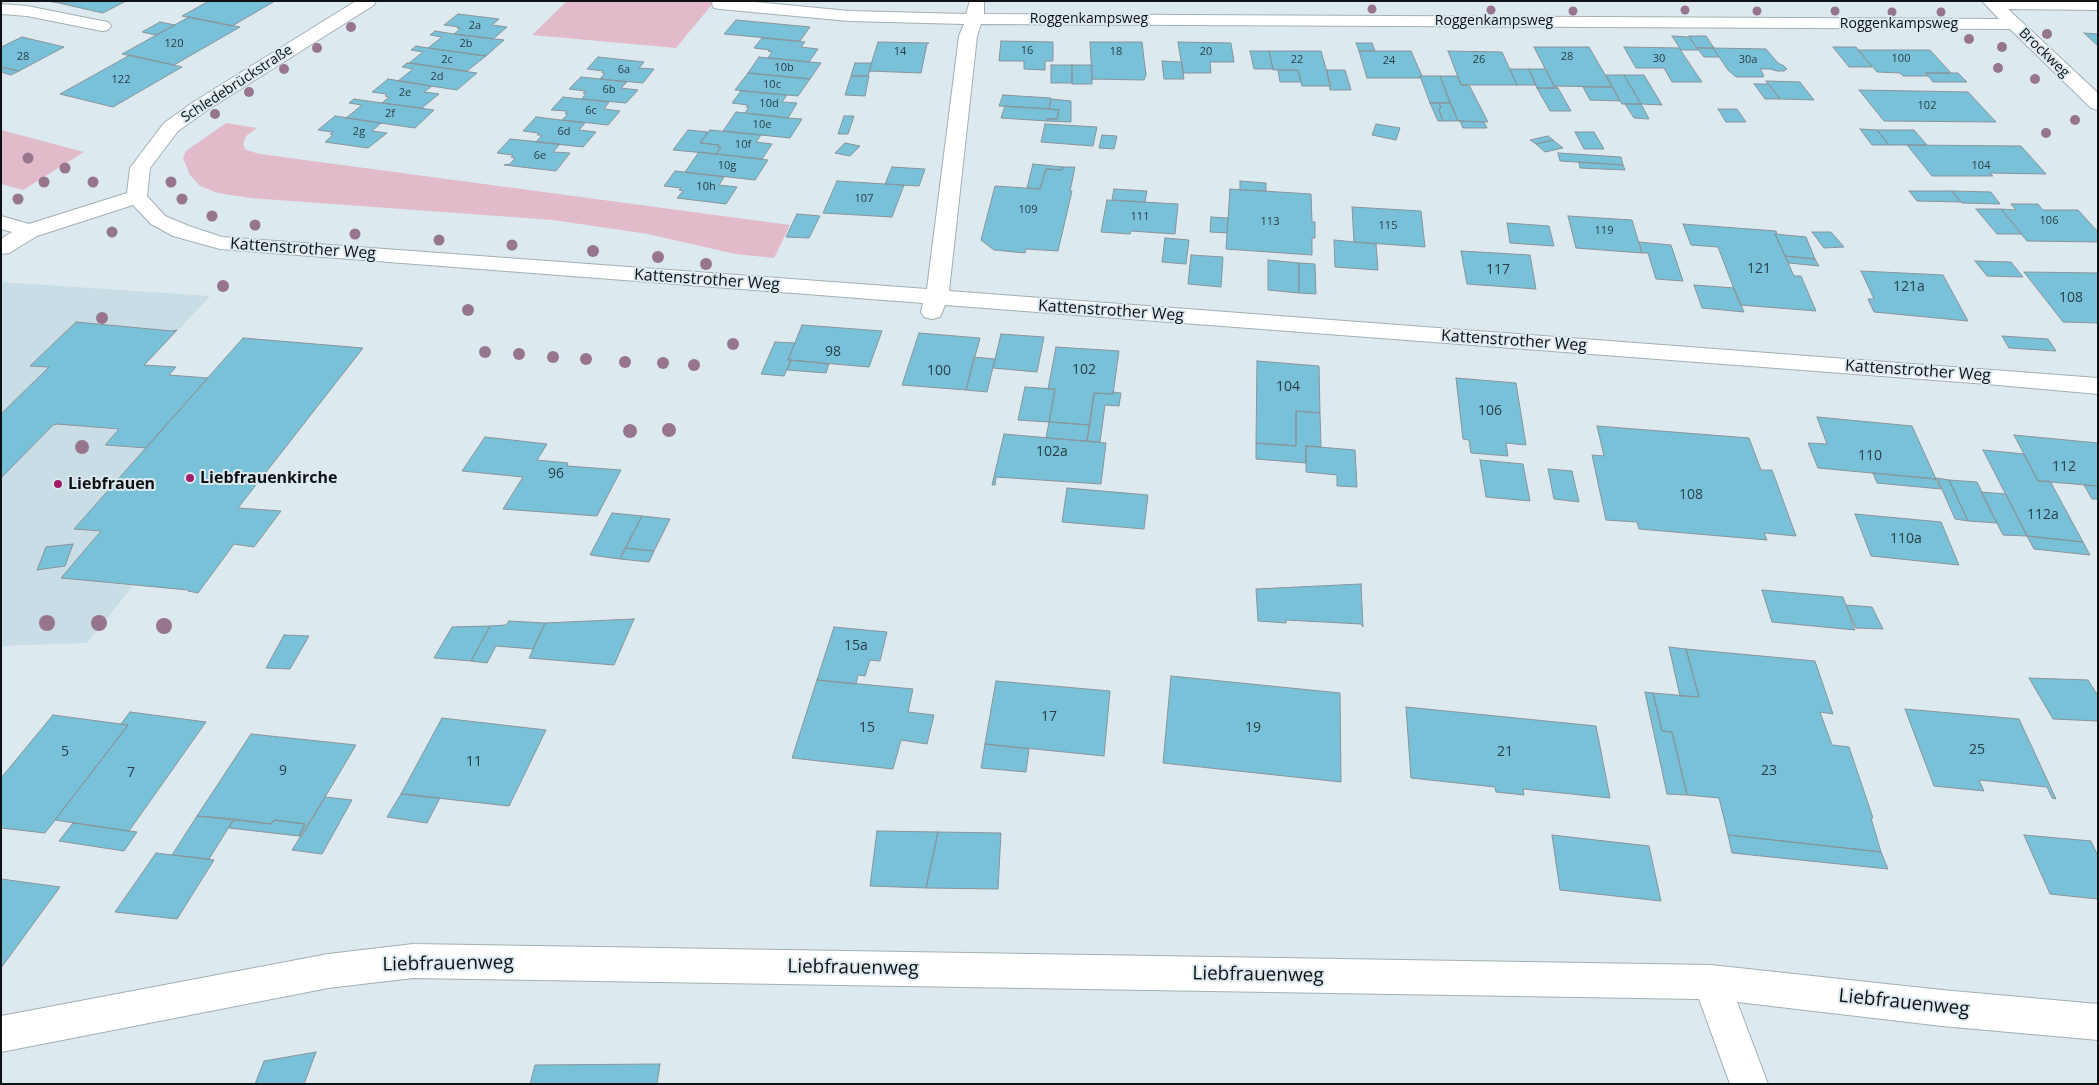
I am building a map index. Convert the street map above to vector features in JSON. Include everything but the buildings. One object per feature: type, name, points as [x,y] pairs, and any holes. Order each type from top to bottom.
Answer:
[{"type":"street","name":"Schledebrückstraße","points":[[137,197],[140,168],[171,127],[202,105],[368,1]]},
{"type":"street","points":[[1234,1],[1238,20]]},
{"type":"street","points":[[1991,3],[2098,4]]},
{"type":"street","name":"Brockweg","points":[[1991,3],[2098,104]]},
{"type":"street","name":"Roggenkampsweg","points":[[720,4],[849,16],[976,10],[1238,20],[1433,14],[1635,15],[2014,24]]},
{"type":"street","points":[[1,9],[27,11],[102,26]]},
{"type":"street","points":[[934,305],[940,281],[968,36],[976,10]]},
{"type":"street","points":[[1,248],[29,230],[137,197]]},
{"type":"street","name":"Kattenstrother Weg","points":[[137,197],[158,220],[181,231],[220,243],[934,305],[1987,376],[2098,386]]},
{"type":"street","points":[[1,222],[29,230]]},
{"type":"street","name":"Liebfrauenweg","points":[[1,1034],[328,971],[413,961],[1711,982],[1942,1008],[2098,1022]]},
{"type":"street","points":[[1711,982],[1749,1084]]},
{"type":"shaded area","points":[[567,1],[715,1],[676,48],[532,35]]},
{"type":"shaded area","points":[[226,123],[257,128],[246,136],[243,144],[246,150],[260,154],[790,225],[774,258],[735,254],[648,234],[553,220],[250,198],[218,193],[200,186],[190,175],[183,158],[186,151]]},
{"type":"shaded area","points":[[1,130],[84,152],[23,190],[1,184]]},
{"type":"shaded area","name":"Liebfrauen","points":[[1,282],[210,296],[88,427],[117,430],[104,446],[146,449],[74,529],[101,531],[62,578],[133,586],[87,643],[1,646]]},
{"type":"place","name":"Liebfrauenkirche","points":[[190,478]]},
{"type":"place","name":"Liebfrauen","points":[[58,484]]}]
